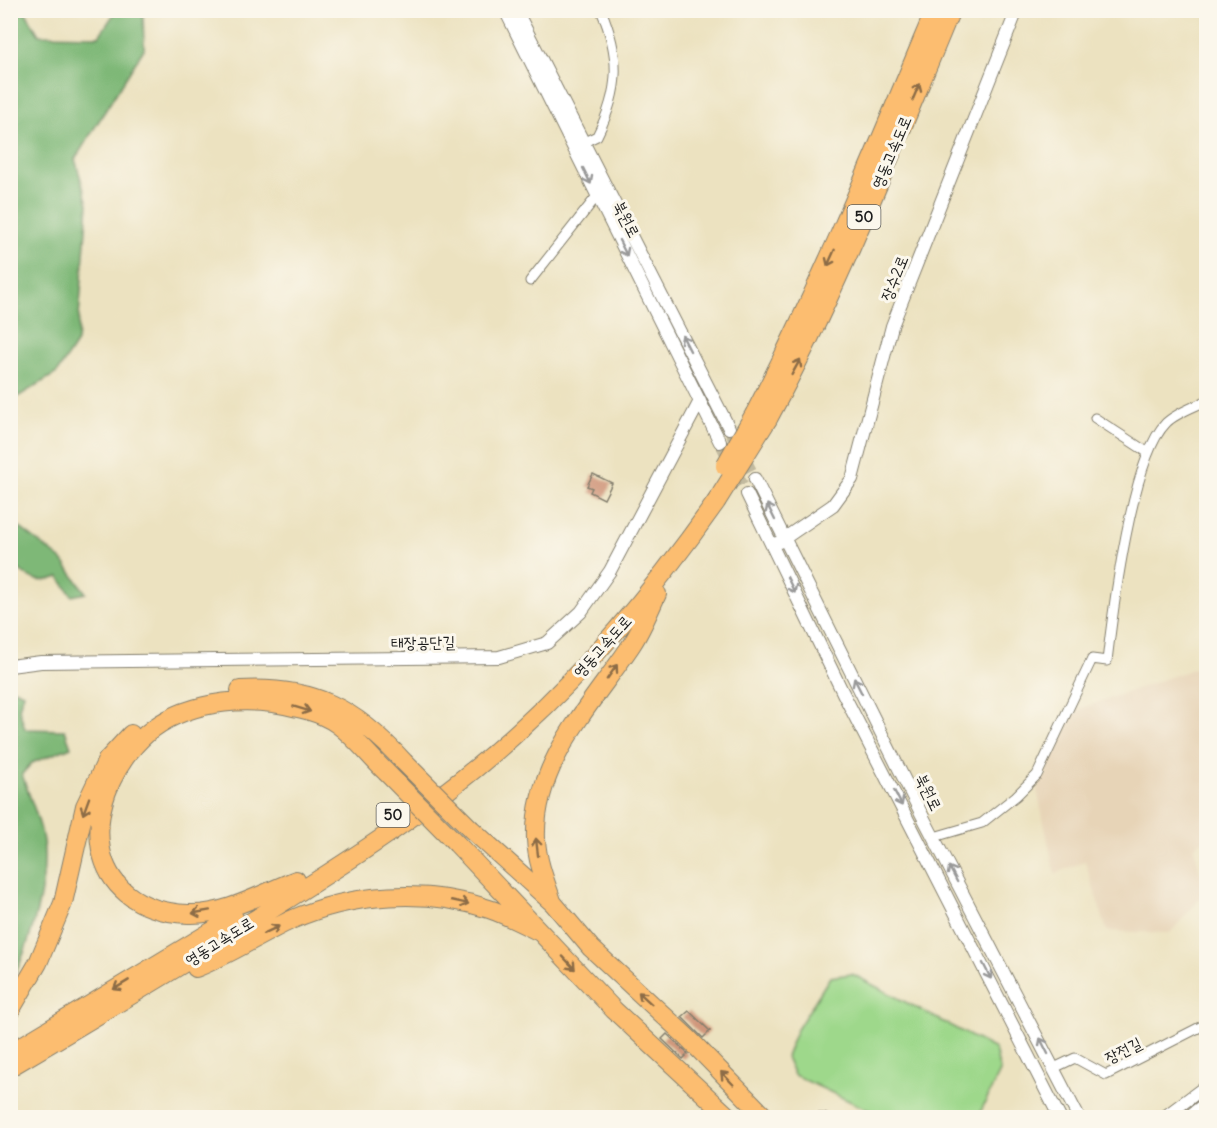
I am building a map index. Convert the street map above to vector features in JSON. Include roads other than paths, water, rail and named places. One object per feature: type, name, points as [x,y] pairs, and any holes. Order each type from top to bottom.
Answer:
[{"type":"highway","name":"영동고속도로","points":[[761,416],[838,243],[934,10]]},
{"type":"highway","name":"영동고속도로","points":[[10,1067],[332,872],[464,778],[522,729],[618,631],[673,563],[761,416],[803,354],[951,10]]},
{"type":"highway","name":"영동고속도로","points":[[10,1053],[296,880],[451,773],[519,714],[593,641],[646,581],[711,498]]},
{"type":"highway","points":[[553,903],[541,870],[536,839],[539,808],[546,779],[561,747],[633,642],[673,563]]},
{"type":"highway","points":[[10,1011],[38,963],[63,903],[85,806],[107,760],[136,728],[171,706],[211,691],[259,689],[308,694],[349,714],[384,740],[471,830],[553,903],[591,948],[688,1038],[766,1118]]},
{"type":"highway","points":[[296,880],[222,909],[189,914],[149,908],[126,894],[114,881],[108,874],[99,850],[100,812],[114,772],[142,738],[175,717],[212,703],[259,701],[302,708],[338,724],[458,844],[614,1010],[730,1118]]},
{"type":"highway","points":[[141,989],[201,966],[294,919],[364,899],[393,896],[457,900],[491,909],[540,932]]},
{"type":"street","name":"북원로","points":[[505,10],[729,428]]},
{"type":"street","name":"북원로","points":[[516,10],[582,143],[602,193],[720,442]]},
{"type":"street","points":[[582,143],[597,136],[614,92],[613,39],[602,10]]},
{"type":"street","name":"장수2로","points":[[785,540],[833,505],[852,479],[892,326],[1017,10]]},
{"type":"street","points":[[530,281],[602,193]]},
{"type":"street","points":[[700,401],[712,395]]},
{"type":"street","points":[[934,837],[982,823],[1016,796],[1037,775],[1092,659],[1107,661],[1116,582],[1147,452],[1167,422],[1206,400]]},
{"type":"street","name":"태장공단길","points":[[10,666],[41,662],[499,657],[547,643],[581,612],[610,571],[700,401]]},
{"type":"street","points":[[1095,418],[1147,452]]},
{"type":"street","name":"북원로","points":[[755,479],[934,837],[1079,1118]]},
{"type":"street","name":"북원로","points":[[747,494],[871,746],[1060,1118]]},
{"type":"street","points":[[771,544],[785,540]]},
{"type":"street","points":[[871,746],[885,738]]},
{"type":"street","name":"장전길","points":[[1054,1068],[1075,1058],[1106,1076],[1206,1024]]},
{"type":"street","points":[[1163,1118],[1204,1088]]},
{"type":"street","points":[[1187,1118],[1206,1103]]},
{"type":"street","points":[[817,1118],[824,1118]]},
{"type":"tunnel","points":[[729,428],[755,479]]},
{"type":"tunnel","points":[[720,442],[747,494]]}]
